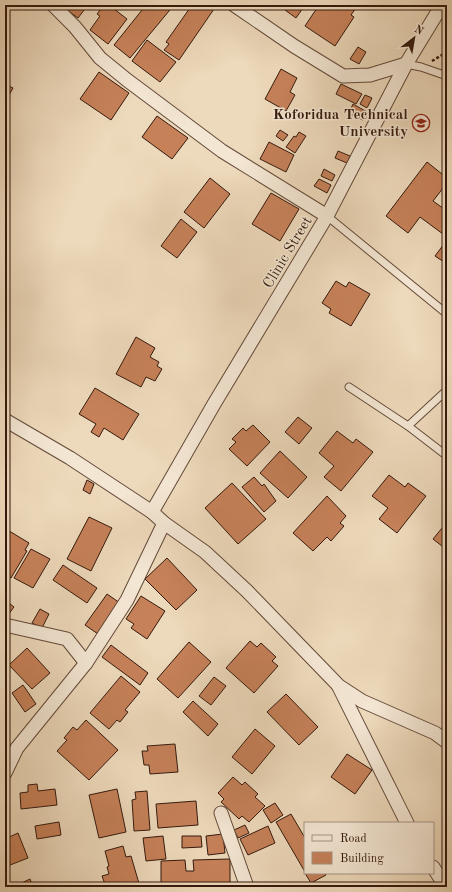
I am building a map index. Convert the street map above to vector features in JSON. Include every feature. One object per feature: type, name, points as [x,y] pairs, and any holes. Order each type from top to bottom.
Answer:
[{"type":"street","points":[[53,5],[75,27],[100,58],[132,85],[222,151],[327,216]]},
{"type":"street","points":[[234,5],[294,46],[343,76],[370,75],[406,64]]},
{"type":"street","name":"Clinic Street","points":[[152,512],[214,404],[327,216],[406,64],[442,5]]},
{"type":"street","points":[[5,420],[70,458],[152,512],[164,523],[205,552],[248,591],[339,686],[362,701],[435,733],[447,742]]},
{"type":"street","points":[[5,773],[17,748],[86,663],[127,600],[164,523]]},
{"type":"street","points":[[5,625],[67,639],[86,663]]},
{"type":"street","points":[[339,686],[407,822]]},
{"type":"street","points":[[221,813],[248,887]]},
{"type":"street","points":[[434,869],[446,887]]},
{"type":"lane","points":[[406,64],[421,67],[447,76]]},
{"type":"lane","points":[[327,216],[447,314]]},
{"type":"lane","points":[[349,388],[408,426],[447,456]]},
{"type":"lane","points":[[408,426],[447,390]]},
{"type":"building","points":[[65,5],[88,5],[78,18],[63,7]]},
{"type":"building","points":[[104,5],[109,5],[127,19],[108,44],[90,30],[100,16],[97,14]]},
{"type":"building","points":[[146,5],[174,5],[130,58],[114,45]]},
{"type":"building","points":[[192,5],[209,5],[214,9],[179,60],[164,50],[169,44],[166,42]]},
{"type":"building","points":[[288,5],[305,5],[296,18],[285,10]]},
{"type":"building","points":[[319,5],[358,5],[351,15],[354,17],[335,46],[305,26]]},
{"type":"building","points":[[147,40],[176,62],[160,82],[132,61]]},
{"type":"building","points":[[358,47],[366,52],[359,64],[350,59]]},
{"type":"building","points":[[281,69],[297,78],[290,92],[295,95],[286,111],[265,99]]},
{"type":"building","points":[[99,72],[129,93],[111,120],[80,99]]},
{"type":"building","points":[[5,84],[13,88],[5,102]]},
{"type":"building","points":[[341,84],[362,94],[356,104],[336,94]]},
{"type":"building","points":[[365,95],[372,98],[367,108],[360,104]]},
{"type":"building","points":[[353,104],[367,112],[363,120],[349,113]]},
{"type":"building","points":[[157,116],[188,138],[172,159],[142,137]]},
{"type":"building","points":[[280,130],[288,135],[283,141],[276,136]]},
{"type":"building","points":[[299,132],[306,136],[295,153],[286,147]]},
{"type":"building","points":[[269,142],[294,155],[286,172],[260,159]]},
{"type":"building","points":[[338,151],[350,156],[347,163],[335,158]]},
{"type":"building","points":[[427,162],[447,178],[447,183],[433,201],[447,211],[447,237],[420,217],[408,233],[386,216]]},
{"type":"building","points":[[324,169],[335,175],[332,181],[321,176]]},
{"type":"building","points":[[210,178],[230,194],[204,228],[184,212]]},
{"type":"building","points":[[319,179],[331,185],[327,193],[314,186]]},
{"type":"building","points":[[271,193],[299,209],[280,241],[252,224]]},
{"type":"building","points":[[181,219],[197,232],[177,258],[161,246]]},
{"type":"building","points":[[447,240],[447,264],[435,256]]},
{"type":"building","points":[[336,281],[346,287],[349,282],[370,294],[351,326],[329,313],[331,309],[322,303]]},
{"type":"building","points":[[136,337],[155,348],[150,357],[159,362],[157,366],[162,369],[155,381],[146,377],[141,387],[116,374]]},
{"type":"building","points":[[95,388],[139,414],[123,440],[104,428],[99,437],[91,432],[96,424],[79,414]]},
{"type":"building","points":[[298,417],[312,428],[299,444],[285,432]]},
{"type":"building","points":[[253,425],[270,442],[247,466],[229,449],[236,442],[232,439],[243,428],[246,431]]},
{"type":"building","points":[[337,431],[353,443],[356,439],[373,452],[341,491],[324,477],[334,466],[319,453]]},
{"type":"building","points":[[280,451],[307,477],[288,498],[260,473]]},
{"type":"building","points":[[389,475],[405,487],[408,483],[426,496],[397,533],[379,519],[388,508],[372,496]]},
{"type":"building","points":[[254,477],[262,486],[264,484],[276,501],[264,512],[242,487]]},
{"type":"building","points":[[87,480],[94,484],[90,494],[83,490]]},
{"type":"building","points":[[232,483],[266,519],[238,544],[205,508]]},
{"type":"building","points":[[327,496],[346,516],[340,523],[344,526],[331,541],[327,537],[313,551],[293,533]]},
{"type":"building","points":[[89,517],[112,528],[91,571],[67,559]]},
{"type":"building","points":[[447,522],[447,550],[433,539]]},
{"type":"building","points":[[6,529],[29,543],[25,550],[27,551],[11,578],[5,575]]},
{"type":"building","points":[[31,549],[50,559],[33,588],[14,578]]},
{"type":"building","points":[[167,558],[197,590],[176,610],[145,579]]},
{"type":"building","points":[[63,565],[97,588],[87,603],[53,580]]},
{"type":"building","points":[[107,594],[120,603],[98,634],[85,625]]},
{"type":"building","points":[[141,596],[165,611],[147,639],[131,628],[134,624],[126,619]]},
{"type":"building","points":[[5,600],[14,607],[5,619]]},
{"type":"building","points":[[40,609],[49,614],[42,628],[32,623]]},
{"type":"building","points":[[250,641],[257,647],[261,643],[276,657],[272,661],[278,666],[254,693],[226,668]]},
{"type":"building","points":[[189,642],[211,662],[178,698],[157,679]]},
{"type":"building","points":[[111,645],[148,673],[140,685],[102,657]]},
{"type":"building","points":[[27,648],[50,673],[32,689],[9,665]]},
{"type":"building","points":[[121,676],[140,692],[125,710],[128,712],[120,722],[117,720],[109,729],[90,713]]},
{"type":"building","points":[[214,677],[226,686],[211,705],[199,696]]},
{"type":"building","points":[[23,685],[36,704],[25,712],[12,693]]},
{"type":"building","points":[[286,694],[318,727],[299,745],[267,712]]},
{"type":"building","points":[[193,701],[218,724],[208,736],[183,712]]},
{"type":"building","points":[[86,720],[118,750],[89,780],[57,751],[67,740],[64,738],[73,727],[77,730]]},
{"type":"building","points":[[255,729],[275,746],[252,774],[232,757]]},
{"type":"building","points":[[175,744],[178,772],[150,774],[149,765],[144,765],[142,751],[148,751],[147,746]]},
{"type":"building","points":[[347,754],[372,770],[355,794],[331,777]]},
{"type":"building","points":[[233,777],[242,785],[245,782],[258,794],[255,797],[265,806],[249,822],[242,816],[239,819],[221,802],[224,799],[218,793]]},
{"type":"building","points":[[37,784],[38,791],[55,789],[57,805],[21,809],[20,793],[28,792],[28,785]]},
{"type":"building","points":[[117,789],[126,832],[99,838],[89,795]]},
{"type":"building","points":[[147,791],[150,830],[134,831],[132,800],[136,799],[135,792]]},
{"type":"building","points":[[196,801],[198,825],[158,828],[156,804]]},
{"type":"building","points":[[275,803],[283,815],[271,823],[263,810]]},
{"type":"building","points":[[291,814],[304,836],[304,870],[276,822]]},
{"type":"building","points":[[59,822],[61,835],[37,839],[35,826]]},
{"type":"building","points":[[245,825],[249,833],[238,838],[234,830]]},
{"type":"building","points":[[268,826],[275,843],[248,855],[240,839]]},
{"type":"building","points":[[18,833],[28,858],[5,867],[5,839]]},
{"type":"building","points":[[223,834],[225,853],[208,855],[206,836]]},
{"type":"building","points":[[163,836],[166,859],[146,861],[143,838]]},
{"type":"building","points":[[182,836],[201,836],[202,847],[182,848]]},
{"type":"building","points":[[123,846],[126,857],[131,856],[140,887],[106,887],[102,876],[109,874],[107,867],[109,866],[105,851]]},
{"type":"building","points":[[230,859],[230,887],[191,887],[191,885],[187,885],[187,887],[161,887],[161,861],[185,860],[186,871],[194,871],[193,860]]},
{"type":"building","points":[[306,874],[326,874],[326,875],[311,883]]},
{"type":"building","points":[[30,879],[33,887],[13,887]]},
{"type":"place","name":"Koforidua Technical University","points":[[421,123]]}]
